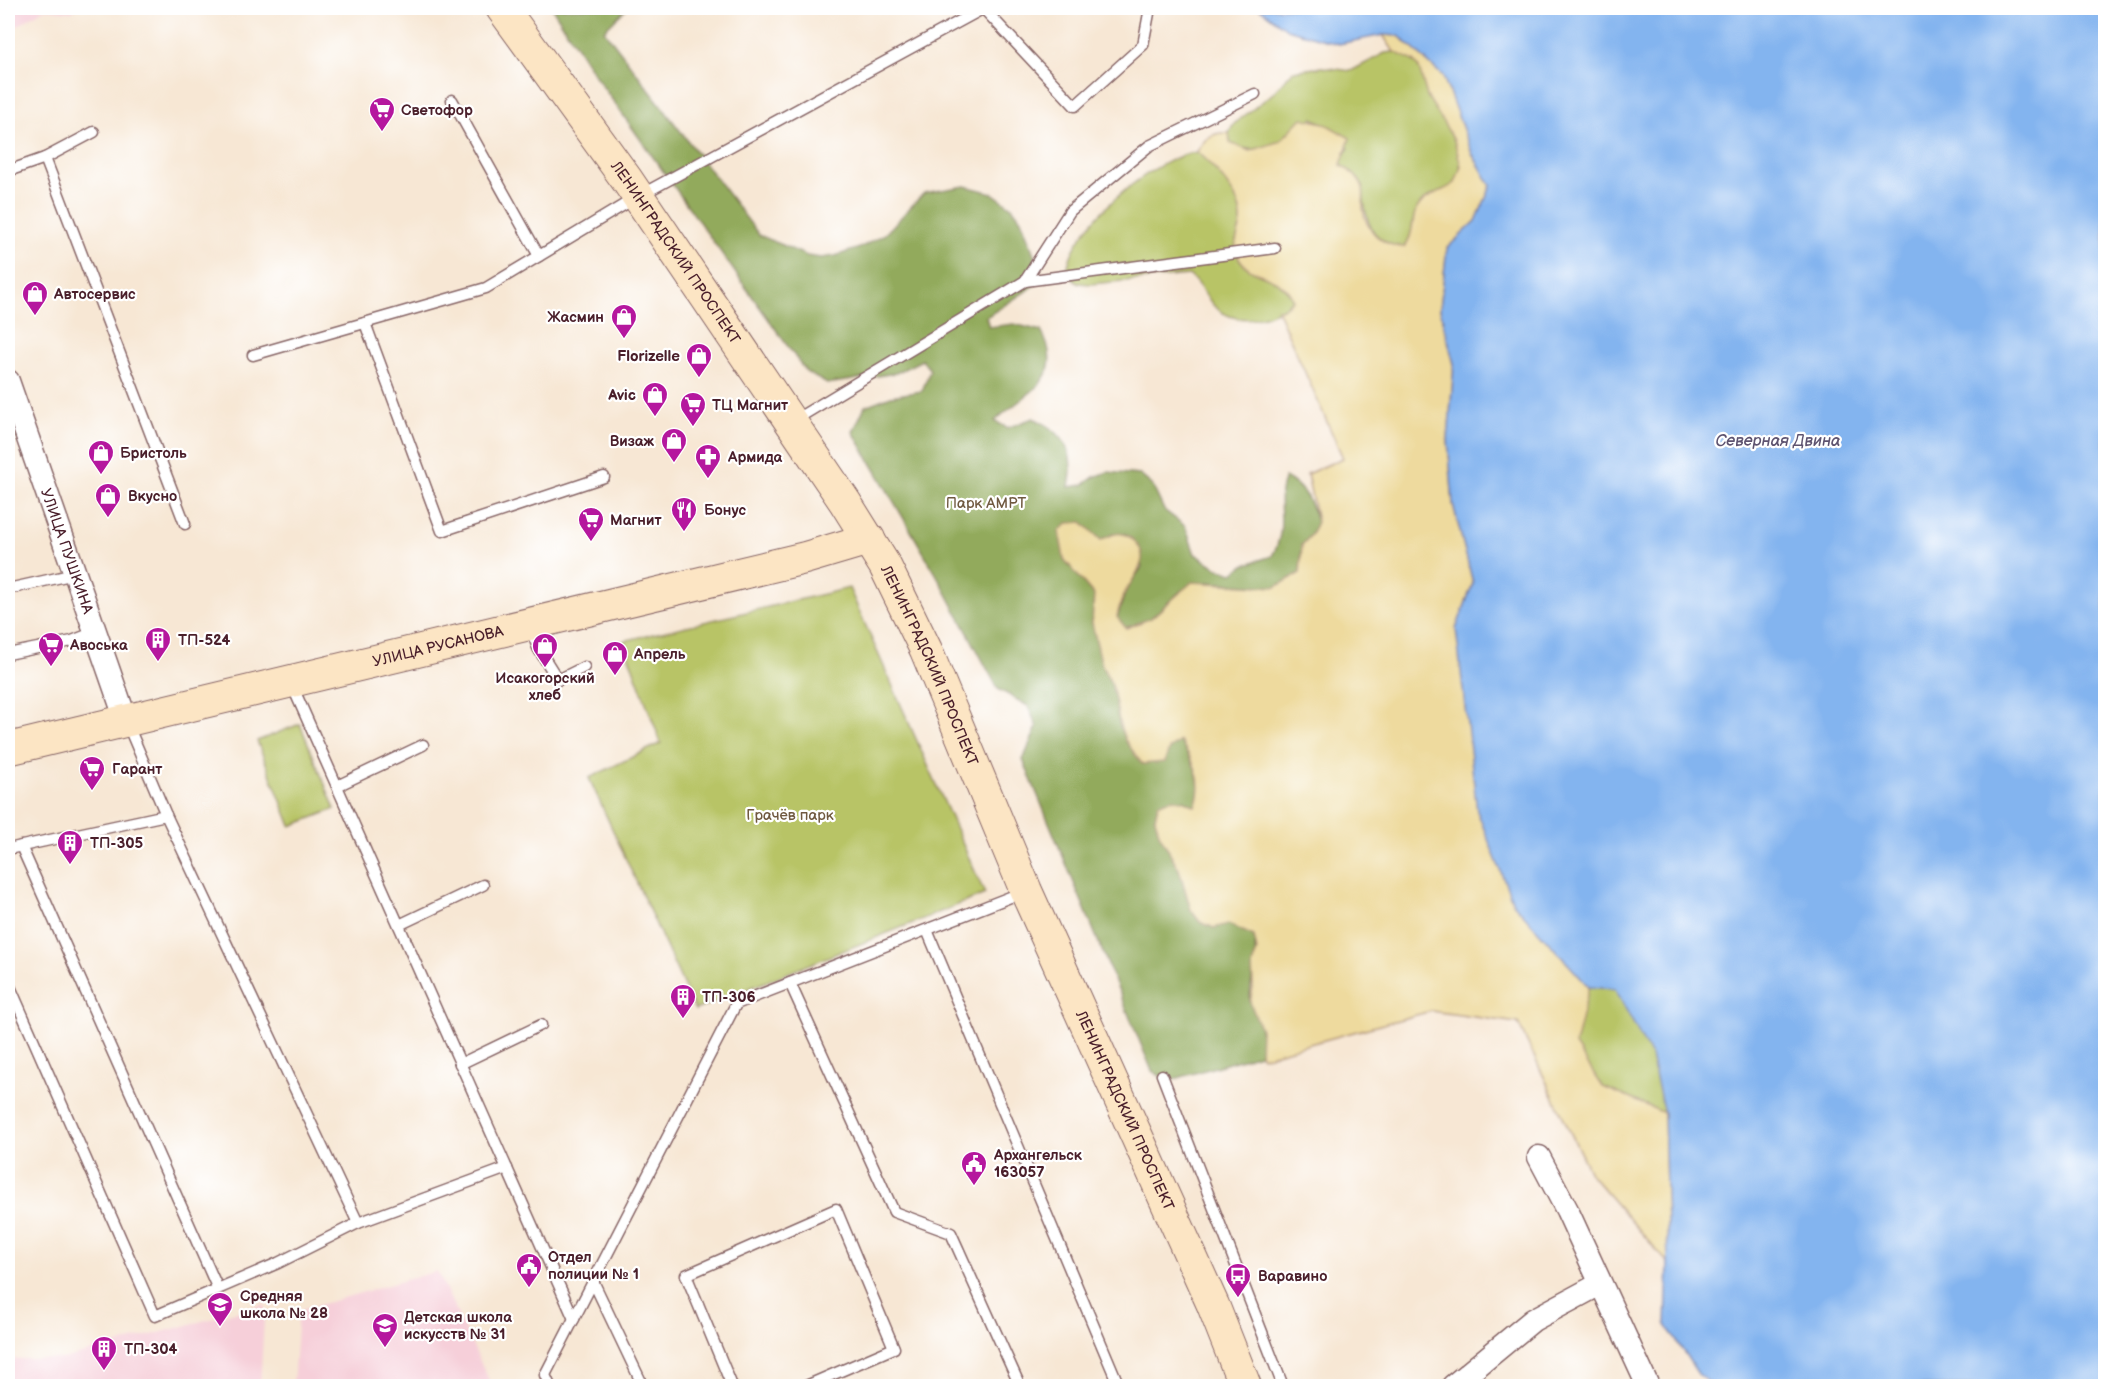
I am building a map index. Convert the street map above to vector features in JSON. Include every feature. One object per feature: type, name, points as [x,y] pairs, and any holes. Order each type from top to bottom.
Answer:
[{"type":"main road","name":"ЛЕНИНГРАДСКИЙ ПРОСПЕКТ","points":[[502,8],[637,197],[869,539],[926,650],[1026,891],[1213,1305],[1245,1386]]},
{"type":"main road","name":"УЛИЦА РУСАНОВА","points":[[8,749],[127,723],[290,681],[805,558],[869,539]]},
{"type":"street","name":"УЛИЦА ПУШКИНА","points":[[8,381],[15,423],[75,574],[127,723]]},
{"type":"street","points":[[1539,1157],[1567,1210],[1648,1386]]},
{"type":"street","points":[[1454,1386],[1533,1320],[1600,1284]]},
{"type":"lane","points":[[254,355],[486,288],[637,197],[983,8],[1075,106],[1143,45],[1150,8]]},
{"type":"lane","points":[[1026,282],[1070,211],[1140,153],[1149,146],[1255,94]]},
{"type":"lane","points":[[452,100],[539,256]]},
{"type":"lane","points":[[8,171],[45,158],[94,132]]},
{"type":"lane","points":[[45,158],[185,524]]},
{"type":"lane","points":[[791,423],[1026,282],[1275,248]]},
{"type":"lane","points":[[365,322],[442,531],[604,477]]},
{"type":"lane","points":[[8,589],[75,574]]},
{"type":"lane","points":[[529,623],[538,648],[558,680],[584,667]]},
{"type":"lane","points":[[8,654],[72,641],[95,632]]},
{"type":"lane","points":[[290,681],[574,1319]]},
{"type":"lane","points":[[127,723],[166,815],[358,1223]]},
{"type":"lane","points":[[338,786],[423,745]]},
{"type":"lane","points":[[8,849],[166,815]]},
{"type":"lane","points":[[21,846],[217,1287]]},
{"type":"lane","points":[[399,925],[483,885]]},
{"type":"lane","points":[[550,1386],[545,1375],[736,1004],[1026,891]]},
{"type":"lane","points":[[927,930],[1119,1386]]},
{"type":"lane","points":[[8,982],[155,1316],[217,1287],[278,1263],[358,1223],[507,1168]]},
{"type":"lane","points":[[790,983],[894,1212],[951,1233],[1020,1386]]},
{"type":"lane","points":[[460,1064],[541,1025]]},
{"type":"lane","points":[[1162,1075],[1283,1386]]},
{"type":"lane","points":[[732,1386],[686,1275],[836,1209],[894,1348],[825,1383],[806,1386]]},
{"type":"lane","points":[[593,1281],[643,1386]]},
{"type":"shaded area","points":[[8,8],[76,8],[72,12],[44,9],[8,32]]},
{"type":"shaded area","name":"Детская школа искусств № 31","points":[[437,1271],[492,1386],[293,1386],[298,1311]]},
{"type":"shaded area","name":"Средняя школа № 28","points":[[265,1304],[260,1386],[8,1386],[8,1359],[63,1359]]},
{"type":"green space","name":"Парк АМРТ","points":[[552,8],[627,8],[604,30],[759,235],[807,256],[821,258],[835,256],[860,248],[885,234],[924,193],[965,186],[992,193],[1013,208],[1021,219],[1035,257],[1037,272],[1034,286],[986,317],[989,327],[1014,324],[1041,331],[1048,348],[1050,362],[1039,384],[995,421],[1007,428],[1033,418],[1053,430],[1066,445],[1069,454],[1071,475],[1069,487],[1083,485],[1094,477],[1108,472],[1140,475],[1152,485],[1164,510],[1185,526],[1195,554],[1219,569],[1233,573],[1244,565],[1272,556],[1280,534],[1280,496],[1285,477],[1297,485],[1306,496],[1317,522],[1311,535],[1302,545],[1300,573],[1276,587],[1207,582],[1182,590],[1151,618],[1126,628],[1117,618],[1126,590],[1142,567],[1126,534],[1113,534],[1101,540],[1091,533],[1064,559],[1094,595],[1092,623],[1103,666],[1112,685],[1125,740],[1143,764],[1180,741],[1194,765],[1199,788],[1195,806],[1184,800],[1158,804],[1155,818],[1159,833],[1179,869],[1191,910],[1200,922],[1214,928],[1227,924],[1254,936],[1255,952],[1250,1000],[1260,1028],[1260,1054],[1168,1081],[1152,1071],[1023,760],[1037,727],[1028,706],[998,689],[935,572],[853,432],[865,406],[891,396],[922,391],[930,370],[922,360],[896,373],[827,384],[806,372],[596,77]]},
{"type":"green space","points":[[1394,52],[1411,59],[1418,67],[1427,94],[1454,139],[1460,160],[1460,172],[1455,183],[1429,197],[1417,208],[1408,242],[1404,247],[1383,241],[1371,227],[1367,218],[1363,186],[1341,165],[1343,156],[1349,148],[1332,128],[1313,118],[1284,139],[1264,148],[1253,149],[1242,148],[1230,143],[1229,133],[1234,124],[1272,94],[1293,71],[1322,67],[1351,71],[1385,53]]},
{"type":"green space","points":[[1197,152],[1219,174],[1237,203],[1241,222],[1236,240],[1239,258],[1251,270],[1282,285],[1293,300],[1266,315],[1245,319],[1235,318],[1216,308],[1189,275],[1091,284],[1077,283],[1067,273],[1071,255],[1098,216],[1137,181],[1179,157]]},
{"type":"green space","name":"Грачёв парк","points":[[849,588],[985,894],[695,1010],[589,778],[661,743],[623,641]]},
{"type":"green space","points":[[300,724],[335,809],[291,826],[257,741]]},
{"type":"green space","points":[[1589,987],[1615,989],[1651,1056],[1664,1113],[1603,1087],[1574,1045]]},
{"type":"sand","points":[[1383,35],[1399,36],[1443,76],[1472,153],[1491,186],[1476,221],[1447,248],[1440,309],[1454,364],[1448,440],[1453,504],[1473,583],[1456,629],[1513,903],[1589,987],[1575,1045],[1603,1087],[1664,1113],[1668,1263],[1591,1175],[1518,1023],[1431,1011],[1262,1057],[1260,1054],[1261,1030],[1250,1002],[1253,987],[1252,965],[1257,951],[1254,936],[1228,924],[1214,928],[1200,922],[1191,910],[1179,869],[1159,833],[1155,818],[1158,804],[1168,800],[1181,800],[1195,806],[1199,788],[1194,764],[1180,741],[1169,749],[1165,762],[1142,764],[1125,740],[1112,685],[1102,666],[1092,623],[1094,595],[1064,559],[1059,531],[1069,523],[1082,522],[1101,540],[1120,534],[1131,538],[1138,545],[1141,551],[1141,564],[1123,597],[1117,617],[1126,628],[1151,618],[1192,582],[1276,587],[1300,573],[1302,545],[1311,535],[1317,522],[1307,474],[1343,458],[1277,309],[1283,309],[1293,300],[1282,285],[1251,270],[1239,258],[1236,240],[1241,222],[1237,203],[1219,174],[1197,152],[1202,143],[1219,133],[1229,133],[1230,143],[1250,151],[1280,141],[1302,118],[1324,123],[1350,138],[1341,165],[1356,176],[1362,185],[1364,216],[1371,230],[1389,244],[1404,247],[1410,236],[1417,208],[1429,197],[1455,183],[1461,166],[1454,140],[1427,96],[1419,68],[1414,61],[1394,52]]},
{"type":"water","name":"Северная Двина","points":[[1259,8],[2105,8],[2105,1386],[1713,1386],[1698,1374],[1666,1325],[1668,1263],[1664,1113],[1651,1056],[1615,989],[1589,987],[1513,903],[1477,811],[1456,629],[1473,583],[1453,504],[1448,440],[1454,364],[1440,309],[1447,248],[1476,221],[1491,186],[1472,153],[1443,76],[1399,36],[1383,35],[1339,44],[1287,29]]},
{"type":"place","name":"Светофор","points":[[382,133]]},
{"type":"place","name":"Автосервис","points":[[35,317]]},
{"type":"place","name":"Жасмин","points":[[624,340]]},
{"type":"place","name":"Florizelle","points":[[699,379]]},
{"type":"place","name":"Avic","points":[[655,418]]},
{"type":"place","name":"ТЦ Магнит","points":[[693,428]]},
{"type":"place","name":"Визаж","points":[[674,464]]},
{"type":"place","name":"Бристоль","points":[[101,476]]},
{"type":"place","name":"Армида","points":[[708,480]]},
{"type":"place","name":"Вкусно","points":[[108,519]]},
{"type":"place","name":"Бонус","points":[[684,533]]},
{"type":"place","name":"Магнит","points":[[591,543]]},
{"type":"place","name":"ТП-524","points":[[158,663]]},
{"type":"place","name":"Авоська","points":[[51,668]]},
{"type":"place","name":"Исакогорский хлеб","points":[[545,669]]},
{"type":"place","name":"Апрель","points":[[615,677]]},
{"type":"place","name":"Гарант","points":[[92,792]]},
{"type":"place","name":"ТП-305","points":[[70,866]]},
{"type":"place","name":"ТП-306","points":[[683,1020]]},
{"type":"place","name":"Архангельск 163057","points":[[974,1187]]},
{"type":"place","name":"Отдел полиции № 1","points":[[529,1289]]},
{"type":"place","name":"Варавино","points":[[1238,1299]]},
{"type":"place","name":"Средняя школа № 28","points":[[220,1328]]},
{"type":"place","name":"Детская школа искусств № 31","points":[[385,1349]]},
{"type":"place","name":"ТП-304","points":[[104,1372]]}]
